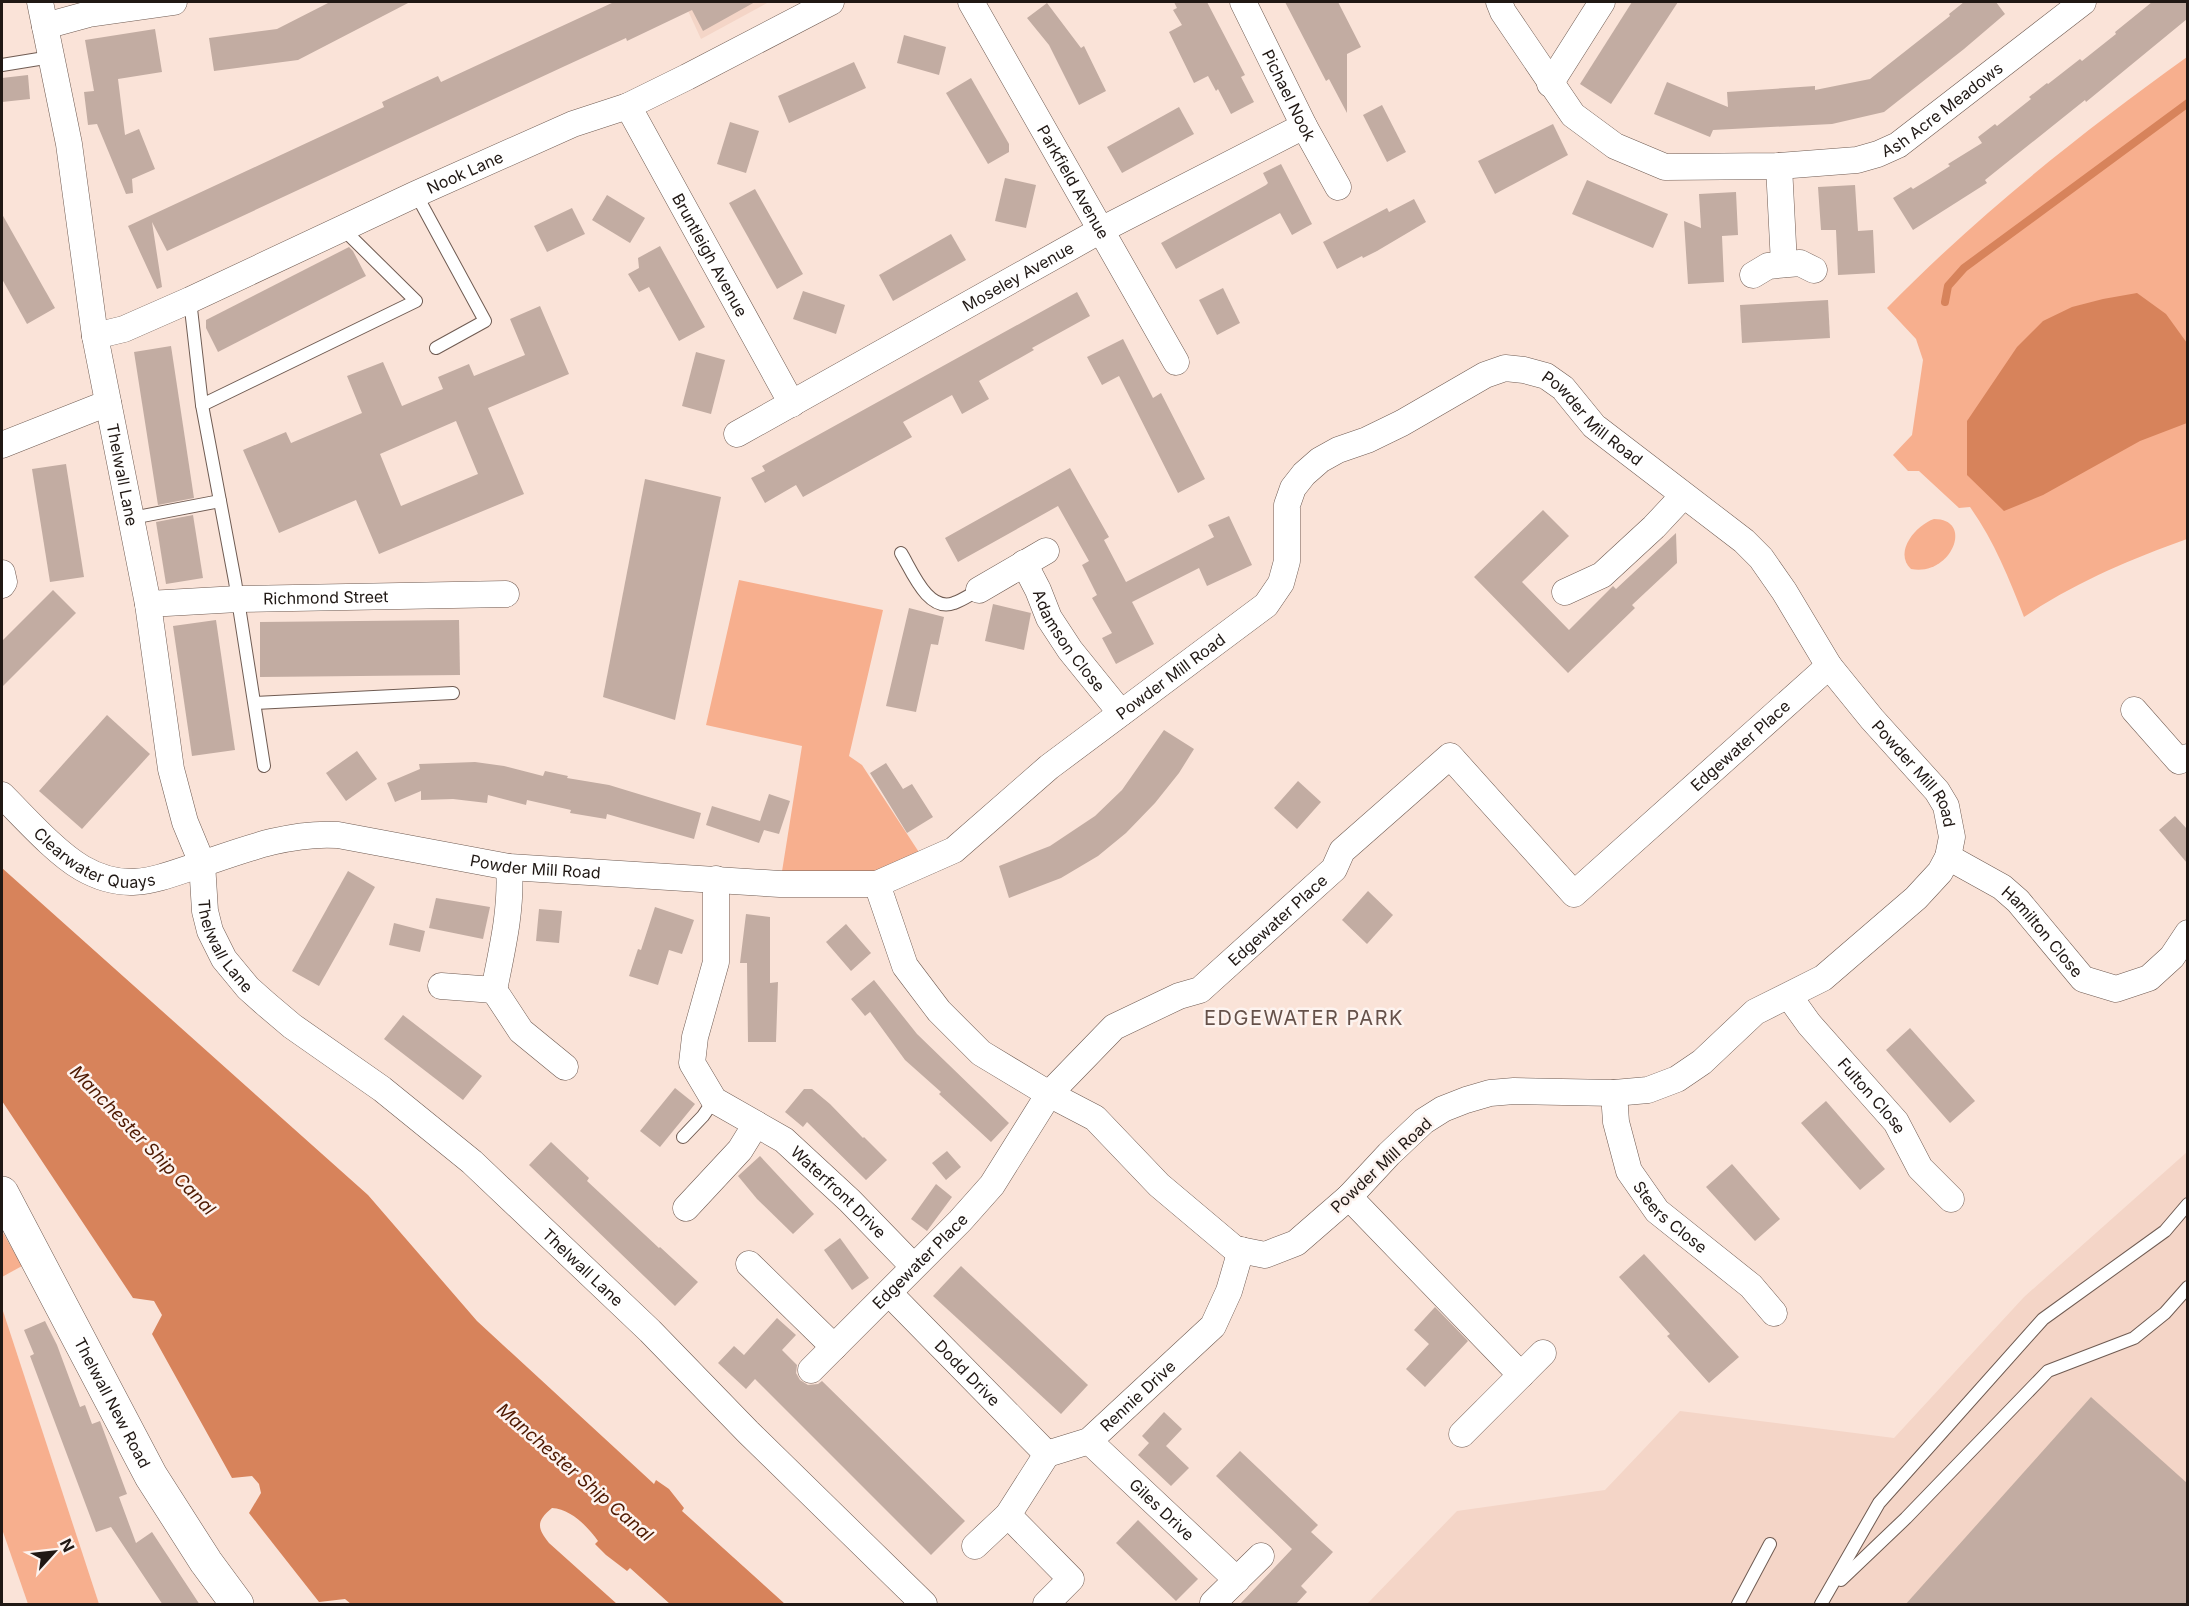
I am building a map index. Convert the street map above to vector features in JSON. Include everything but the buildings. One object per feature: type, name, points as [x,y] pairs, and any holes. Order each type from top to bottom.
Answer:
[{"type":"main road","name":"Thelwall New Road","points":[[2,1193],[151,1476],[206,1562],[237,1605]]},
{"type":"street","points":[[43,14],[89,14],[174,2]]},
{"type":"street","name":"Nook Lane","points":[[95,336],[124,329],[190,300],[342,228],[573,124],[628,106],[830,2]]},
{"type":"street","name":"Parkfield Avenue","points":[[971,2],[1176,362]]},
{"type":"street","name":"Pichael Nook","points":[[1243,2],[1304,126],[1338,187]]},
{"type":"street","name":"Ash Acre Meadows","points":[[1499,2],[1503,12],[1550,84],[1573,115],[1615,146],[1665,167],[1779,166],[1857,160],[1878,154],[1898,145],[2083,2]]},
{"type":"street","points":[[1550,84],[1602,2]]},
{"type":"street","name":"Thelwall Lane","points":[[43,14],[69,144],[95,336],[148,604],[171,769],[185,822],[202,863],[205,911],[210,931],[224,959],[248,988],[292,1026],[344,1061],[420,1119],[480,1170],[650,1331],[748,1432],[924,1605]]},
{"type":"street","name":"Bruntleigh Avenue","points":[[628,106],[792,404]]},
{"type":"street","name":"Moseley Avenue","points":[[737,434],[1101,230],[1304,126]]},
{"type":"street","points":[[1779,166],[1784,264]]},
{"type":"street","points":[[1753,274],[1768,266],[1784,264],[1800,263],[1814,270]]},
{"type":"street","name":"Powder Mill Road","points":[[202,863],[288,838],[318,834],[338,835],[509,867],[780,884],[877,884],[954,850],[1049,767],[1266,605],[1281,583],[1287,561],[1287,505],[1293,488],[1320,460],[1402,423],[1485,375],[1505,368],[1546,376],[1563,388],[1594,426],[1744,541],[1761,558],[1784,591],[1829,666],[1872,719],[1937,791],[1946,806],[1952,837],[1948,857],[1930,885],[1823,978],[1755,1012],[1702,1062],[1677,1079],[1648,1090],[1614,1093],[1514,1091],[1490,1094],[1443,1109],[1424,1121],[1349,1197],[1296,1243],[1265,1255],[1235,1249],[1159,1185],[1095,1118],[1049,1094],[981,1053],[939,1011],[905,966],[877,884]]},
{"type":"street","points":[[2,445],[108,403]]},
{"type":"street","points":[[1565,592],[1602,575],[1654,527],[1683,496]]},
{"type":"street","name":"Adamson Close","points":[[979,590],[1035,557],[1038,590],[1049,618],[1070,650],[1121,713]]},
{"type":"street","points":[[2,573],[4,582],[2,585]]},
{"type":"street","name":"Richmond Street","points":[[148,604],[238,598],[506,594]]},
{"type":"street","name":"Edgewater Place","points":[[811,1370],[890,1293],[913,1266],[960,1221],[992,1185],[1049,1094],[1114,1027],[1179,996],[1200,990],[1334,869],[1342,851],[1450,756],[1574,894],[1829,666]]},
{"type":"street","points":[[2134,710],[2185,763]]},
{"type":"street","name":"Clearwater Quays","points":[[2,795],[66,857],[83,869],[101,876],[123,881],[146,882],[176,874],[202,863]]},
{"type":"street","name":"Hamilton Close","points":[[1948,857],[2002,887],[2018,901],[2083,979],[2116,989],[2149,978],[2172,957],[2187,933]]},
{"type":"street","points":[[509,867],[506,932],[494,990],[521,1031],[565,1067]]},
{"type":"street","name":"Waterfront Drive","points":[[716,879],[716,962],[695,1037],[692,1063],[714,1100],[783,1140],[850,1202],[913,1266]]},
{"type":"street","points":[[441,986],[494,990]]},
{"type":"street","name":"Fulton Close","points":[[1789,996],[1809,1024],[1896,1122],[1920,1168],[1951,1199]]},
{"type":"street","name":"Steers Close","points":[[1614,1093],[1616,1122],[1629,1171],[1657,1211],[1751,1286],[1774,1313]]},
{"type":"street","points":[[686,1208],[740,1150],[756,1124]]},
{"type":"street","points":[[1349,1197],[1521,1375]]},
{"type":"street","name":"Rennie Drive","points":[[1047,1454],[1089,1441],[1213,1326],[1229,1291],[1241,1250]]},
{"type":"street","points":[[749,1264],[834,1347]]},
{"type":"street","name":"Dodd Drive","points":[[890,1293],[1047,1454]]},
{"type":"street","points":[[1462,1434],[1543,1353]]},
{"type":"street","name":"Giles Drive","points":[[1089,1441],[1237,1580]]},
{"type":"street","points":[[975,1546],[1008,1515],[1047,1454]]},
{"type":"street","points":[[1008,1515],[1071,1579],[1046,1605]]},
{"type":"street","points":[[1213,1603],[1261,1556]]},
{"type":"lane","points":[[2,65],[51,57]]},
{"type":"lane","points":[[416,194],[485,321],[436,348]]},
{"type":"lane","points":[[202,405],[416,301],[342,228]]},
{"type":"lane","points":[[190,300],[202,405],[238,598],[264,766]]},
{"type":"lane","points":[[132,518],[220,501]]},
{"type":"lane","points":[[901,553],[930,599],[940,605],[953,604],[979,590]]},
{"type":"lane","points":[[255,703],[453,693]]},
{"type":"lane","points":[[683,1137],[703,1116],[714,1100]]},
{"type":"lane","points":[[1821,1605],[1880,1503],[2043,1319],[2165,1231],[2187,1204]]},
{"type":"lane","points":[[1831,1590],[1906,1518],[2048,1371],[2134,1338],[2165,1313],[2187,1287]]},
{"type":"lane","points":[[1738,1605],[1770,1544]]},
{"type":"shaded area","points":[[684,2],[769,2],[701,39]]},
{"type":"shaded area","points":[[2187,57],[2187,539],[2103,573],[2063,593],[2024,617],[1994,546],[1970,507],[1959,508],[1919,471],[1908,471],[1893,455],[1912,435],[1923,360],[1916,339],[1887,308],[1994,207],[2108,115]]},
{"type":"shaded area","points":[[1934,519],[1946,521],[1953,528],[1955,537],[1953,547],[1947,557],[1937,565],[1925,569],[1911,569],[1904,555],[1909,540],[1920,527]]},
{"type":"shaded area","points":[[739,580],[883,610],[849,756],[862,765],[926,863],[918,867],[780,884],[802,746],[706,725]]},
{"type":"shaded area","points":[[2187,1152],[2187,1604],[1367,1604],[1457,1511],[1605,1490],[1680,1411],[1894,1438],[2024,1297]]},
{"type":"shaded area","points":[[2,1231],[22,1266],[2,1277]]},
{"type":"shaded area","points":[[2,1308],[99,1604],[28,1604],[2,1529]]},
{"type":"water","points":[[2137,293],[2166,314],[2187,343],[2187,423],[2140,441],[2043,495],[2004,511],[1967,475],[1967,421],[2017,347],[2043,321],[2072,307]]},
{"type":"water","name":"Manchester Ship Canal","points":[[2,868],[368,1195],[477,1321],[654,1484],[656,1480],[669,1489],[684,1508],[682,1511],[785,1604],[670,1604],[630,1568],[627,1571],[606,1555],[595,1544],[598,1541],[594,1536],[572,1515],[552,1508],[543,1517],[540,1525],[545,1538],[617,1604],[351,1604],[345,1599],[319,1602],[249,1513],[261,1493],[259,1484],[252,1476],[232,1478],[152,1334],[162,1315],[154,1301],[133,1298],[2,1101]]},
{"type":"waterway","points":[[1945,302],[1948,286],[1964,268],[2188,103]]},
{"type":"district","name":"EDGEWATER PARK","points":[[1304,1018]]}]
